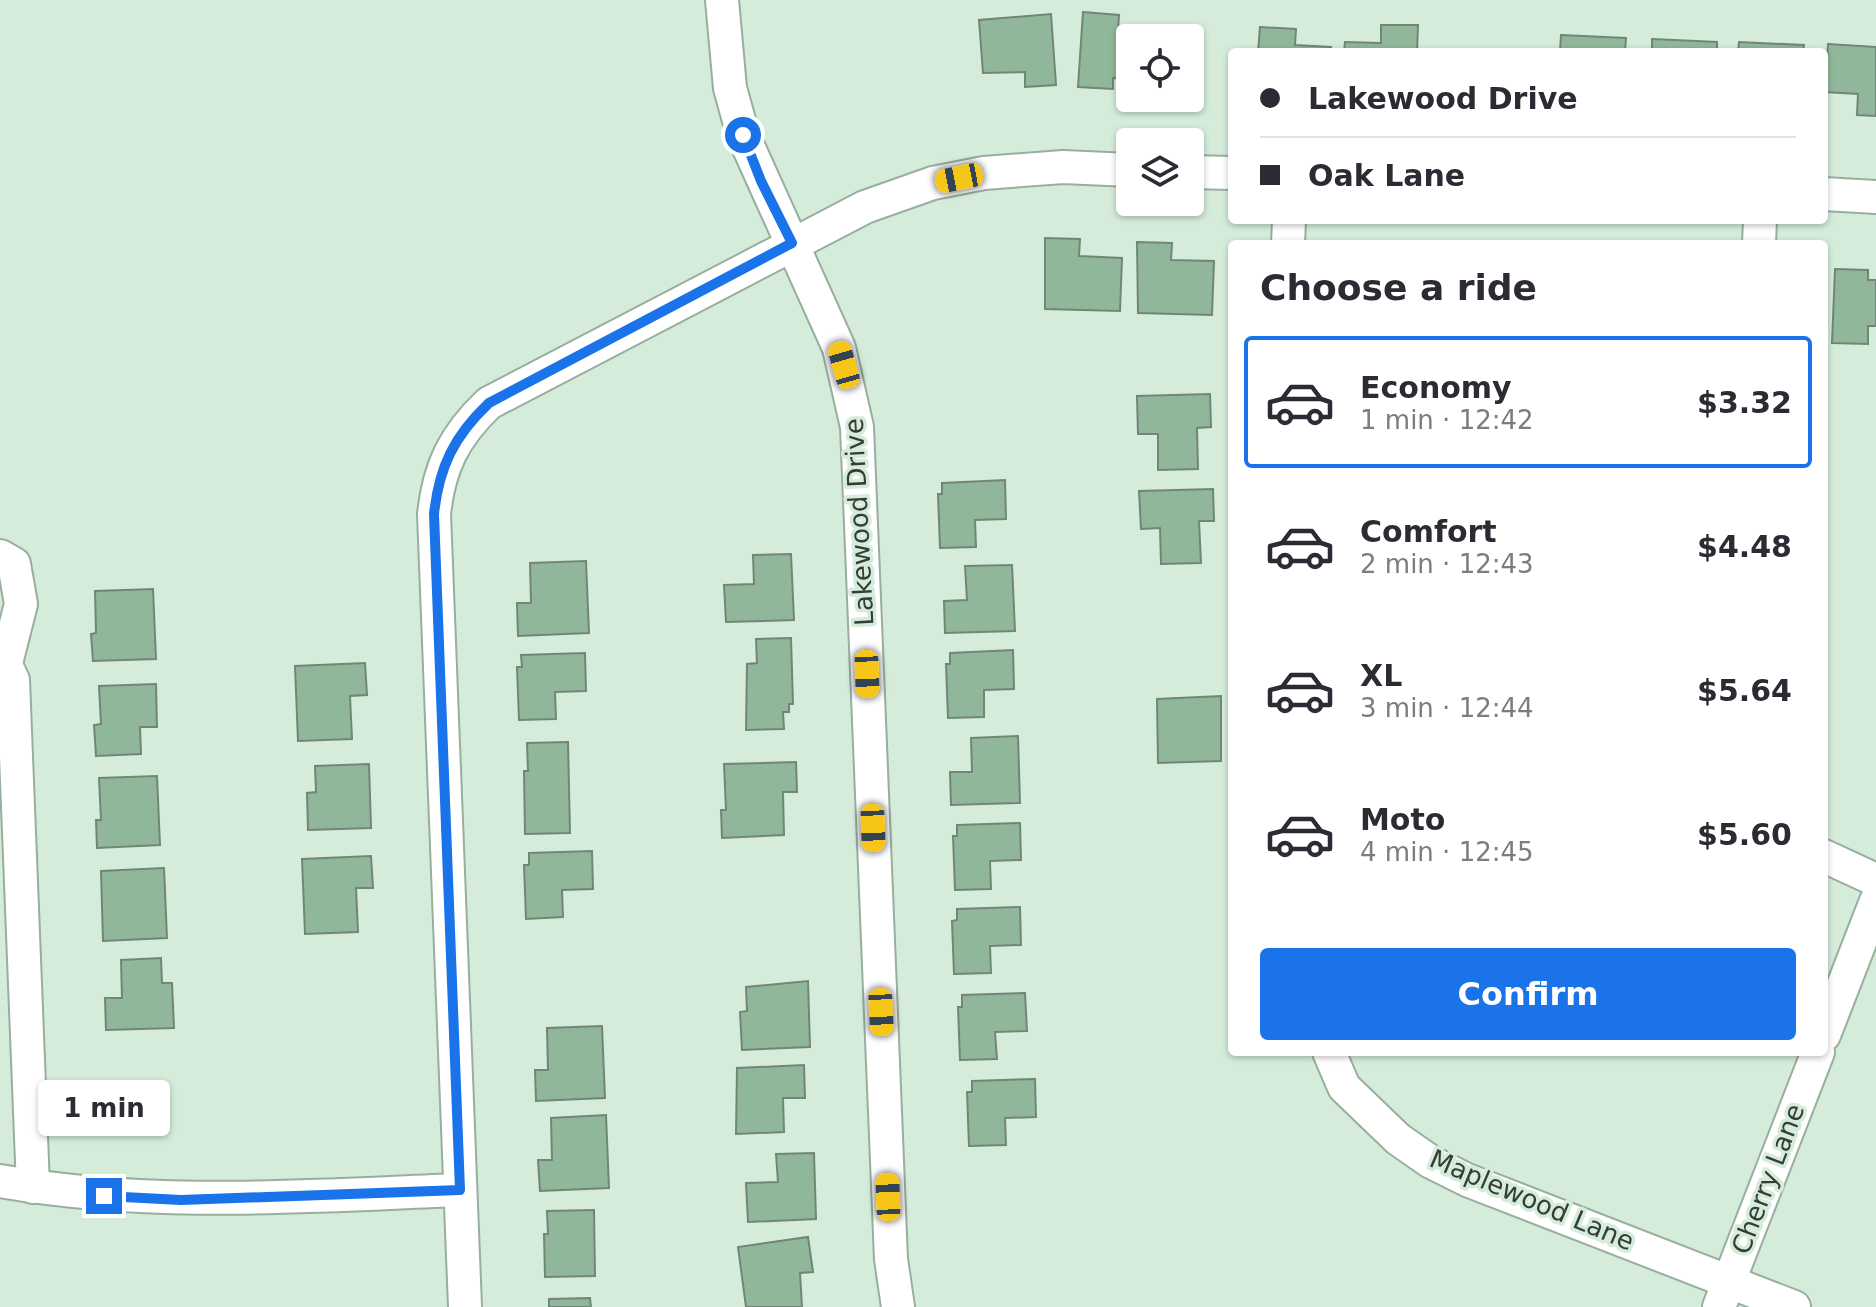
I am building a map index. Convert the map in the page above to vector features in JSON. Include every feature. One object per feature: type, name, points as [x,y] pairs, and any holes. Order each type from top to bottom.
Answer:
[{"type":"street","name":"Lakewood Drive","points":[[722,0],[730,88],[743,135],[761,181],[839,348],[857,427],[890,1243],[898,1307]]},
{"type":"street","points":[[465,1307],[434,514],[438,482],[446,455],[466,425],[489,403],[865,207],[933,183],[1023,168],[1116,170]]},
{"type":"street","points":[[1204,172],[1228,173]]},
{"type":"street","points":[[1828,194],[1876,197]]},
{"type":"street","points":[[0,556],[14,564],[21,604],[3,658],[13,680],[33,1187]]},
{"type":"street","points":[[1828,858],[1876,880]]},
{"type":"street","points":[[1828,1025],[1876,901]]},
{"type":"street","name":"Maplewood Lane","points":[[1331,1056],[1344,1087],[1398,1139],[1431,1162],[1724,1293],[1794,1307]]},
{"type":"street","name":"Cherry Lane","points":[[1724,1293],[1816,1056]]},
{"type":"street","points":[[0,1181],[33,1187],[181,1200],[460,1190]]},
{"type":"building","points":[[1083,12],[1119,15],[1113,89],[1078,87]]},
{"type":"building","points":[[1051,14],[1056,85],[1025,87],[1025,72],[983,73],[979,20]]},
{"type":"building","points":[[1381,25],[1418,25],[1417,48],[1344,48],[1345,42],[1381,43]]},
{"type":"building","points":[[1260,27],[1296,29],[1295,45],[1331,47],[1331,48],[1258,48]]},
{"type":"building","points":[[1561,35],[1626,38],[1625,48],[1560,48]]},
{"type":"building","points":[[1652,39],[1717,42],[1717,48],[1652,48]]},
{"type":"building","points":[[1739,42],[1804,45],[1804,48],[1738,48]]},
{"type":"building","points":[[1828,44],[1876,47],[1876,116],[1857,115],[1858,94],[1828,92]]},
{"type":"building","points":[[1045,238],[1080,239],[1079,256],[1122,258],[1120,311],[1045,309]]},
{"type":"building","points":[[1137,242],[1172,243],[1171,260],[1214,261],[1212,315],[1138,313]]},
{"type":"building","points":[[1835,269],[1868,270],[1868,280],[1876,280],[1876,326],[1868,326],[1868,344],[1832,343]]},
{"type":"building","points":[[1210,394],[1211,427],[1197,428],[1198,469],[1158,470],[1158,434],[1138,434],[1137,396]]},
{"type":"building","points":[[1005,480],[1006,519],[975,520],[976,547],[940,548],[938,494],[942,494],[942,483]]},
{"type":"building","points":[[1213,489],[1214,521],[1199,521],[1201,563],[1161,564],[1160,528],[1141,529],[1139,491]]},
{"type":"building","points":[[791,554],[794,620],[726,622],[724,585],[754,584],[753,555]]},
{"type":"building","points":[[586,561],[589,633],[518,636],[517,603],[531,603],[530,563]]},
{"type":"building","points":[[1012,565],[1015,631],[945,633],[944,601],[967,600],[965,566]]},
{"type":"building","points":[[153,589],[156,659],[93,661],[91,634],[96,633],[95,591]]},
{"type":"building","points":[[791,638],[793,704],[789,704],[789,712],[783,712],[784,729],[746,730],[747,664],[757,663],[756,639]]},
{"type":"building","points":[[1013,650],[1014,689],[984,690],[984,717],[948,718],[946,664],[950,664],[950,653]]},
{"type":"building","points":[[585,653],[586,691],[555,692],[556,719],[519,720],[517,667],[522,667],[521,655]]},
{"type":"building","points":[[365,663],[367,695],[350,696],[352,739],[298,741],[295,666]]},
{"type":"building","points":[[156,684],[157,727],[140,727],[141,754],[96,756],[94,725],[101,724],[99,686]]},
{"type":"building","points":[[1221,696],[1221,761],[1158,763],[1157,699]]},
{"type":"building","points":[[1018,736],[1020,803],[951,805],[950,772],[972,772],[971,738]]},
{"type":"building","points":[[568,742],[570,833],[525,834],[527,743]]},
{"type":"building","points":[[796,762],[797,792],[783,792],[784,835],[722,838],[721,810],[726,810],[724,764]]},
{"type":"building","points":[[369,764],[371,828],[308,830],[307,793],[316,792],[315,766]]},
{"type":"building","points":[[157,776],[160,845],[97,848],[96,820],[101,820],[99,778]]},
{"type":"building","points":[[1020,823],[1021,860],[990,861],[991,889],[955,890],[953,836],[957,836],[957,825]]},
{"type":"building","points":[[592,851],[593,889],[562,890],[563,917],[526,919],[524,865],[529,865],[529,853]]},
{"type":"building","points":[[371,856],[373,888],[356,888],[358,932],[305,934],[302,859]]},
{"type":"building","points":[[164,868],[167,938],[103,941],[101,871]]},
{"type":"building","points":[[1020,907],[1021,945],[990,946],[991,973],[954,974],[952,921],[957,920],[957,909]]},
{"type":"building","points":[[161,958],[162,983],[172,983],[174,1028],[106,1030],[105,998],[122,998],[121,960]]},
{"type":"building","points":[[808,981],[810,1047],[742,1050],[740,1012],[747,1011],[746,987]]},
{"type":"building","points":[[1025,993],[1027,1031],[995,1032],[997,1059],[960,1060],[958,1007],[962,1007],[962,995]]},
{"type":"building","points":[[602,1026],[605,1098],[536,1101],[535,1070],[548,1070],[547,1028]]},
{"type":"building","points":[[804,1065],[805,1098],[783,1098],[784,1132],[736,1134],[737,1068]]},
{"type":"building","points":[[1035,1079],[1036,1117],[1005,1118],[1006,1145],[969,1146],[967,1092],[972,1092],[972,1081]]},
{"type":"building","points":[[606,1115],[609,1188],[540,1191],[538,1160],[552,1160],[551,1118]]},
{"type":"building","points":[[814,1153],[816,1219],[748,1222],[746,1183],[778,1182],[776,1154]]},
{"type":"building","points":[[594,1210],[595,1276],[545,1277],[547,1211]]},
{"type":"building","points":[[808,1237],[813,1272],[800,1273],[802,1307],[746,1307],[738,1247]]},
{"type":"building","points":[[590,1298],[591,1307],[549,1307],[549,1299]]},
{"type":"route","points":[[104,1196],[181,1200],[460,1190],[434,514],[438,482],[446,455],[466,425],[489,403],[792,243],[761,181],[743,135]]}]
